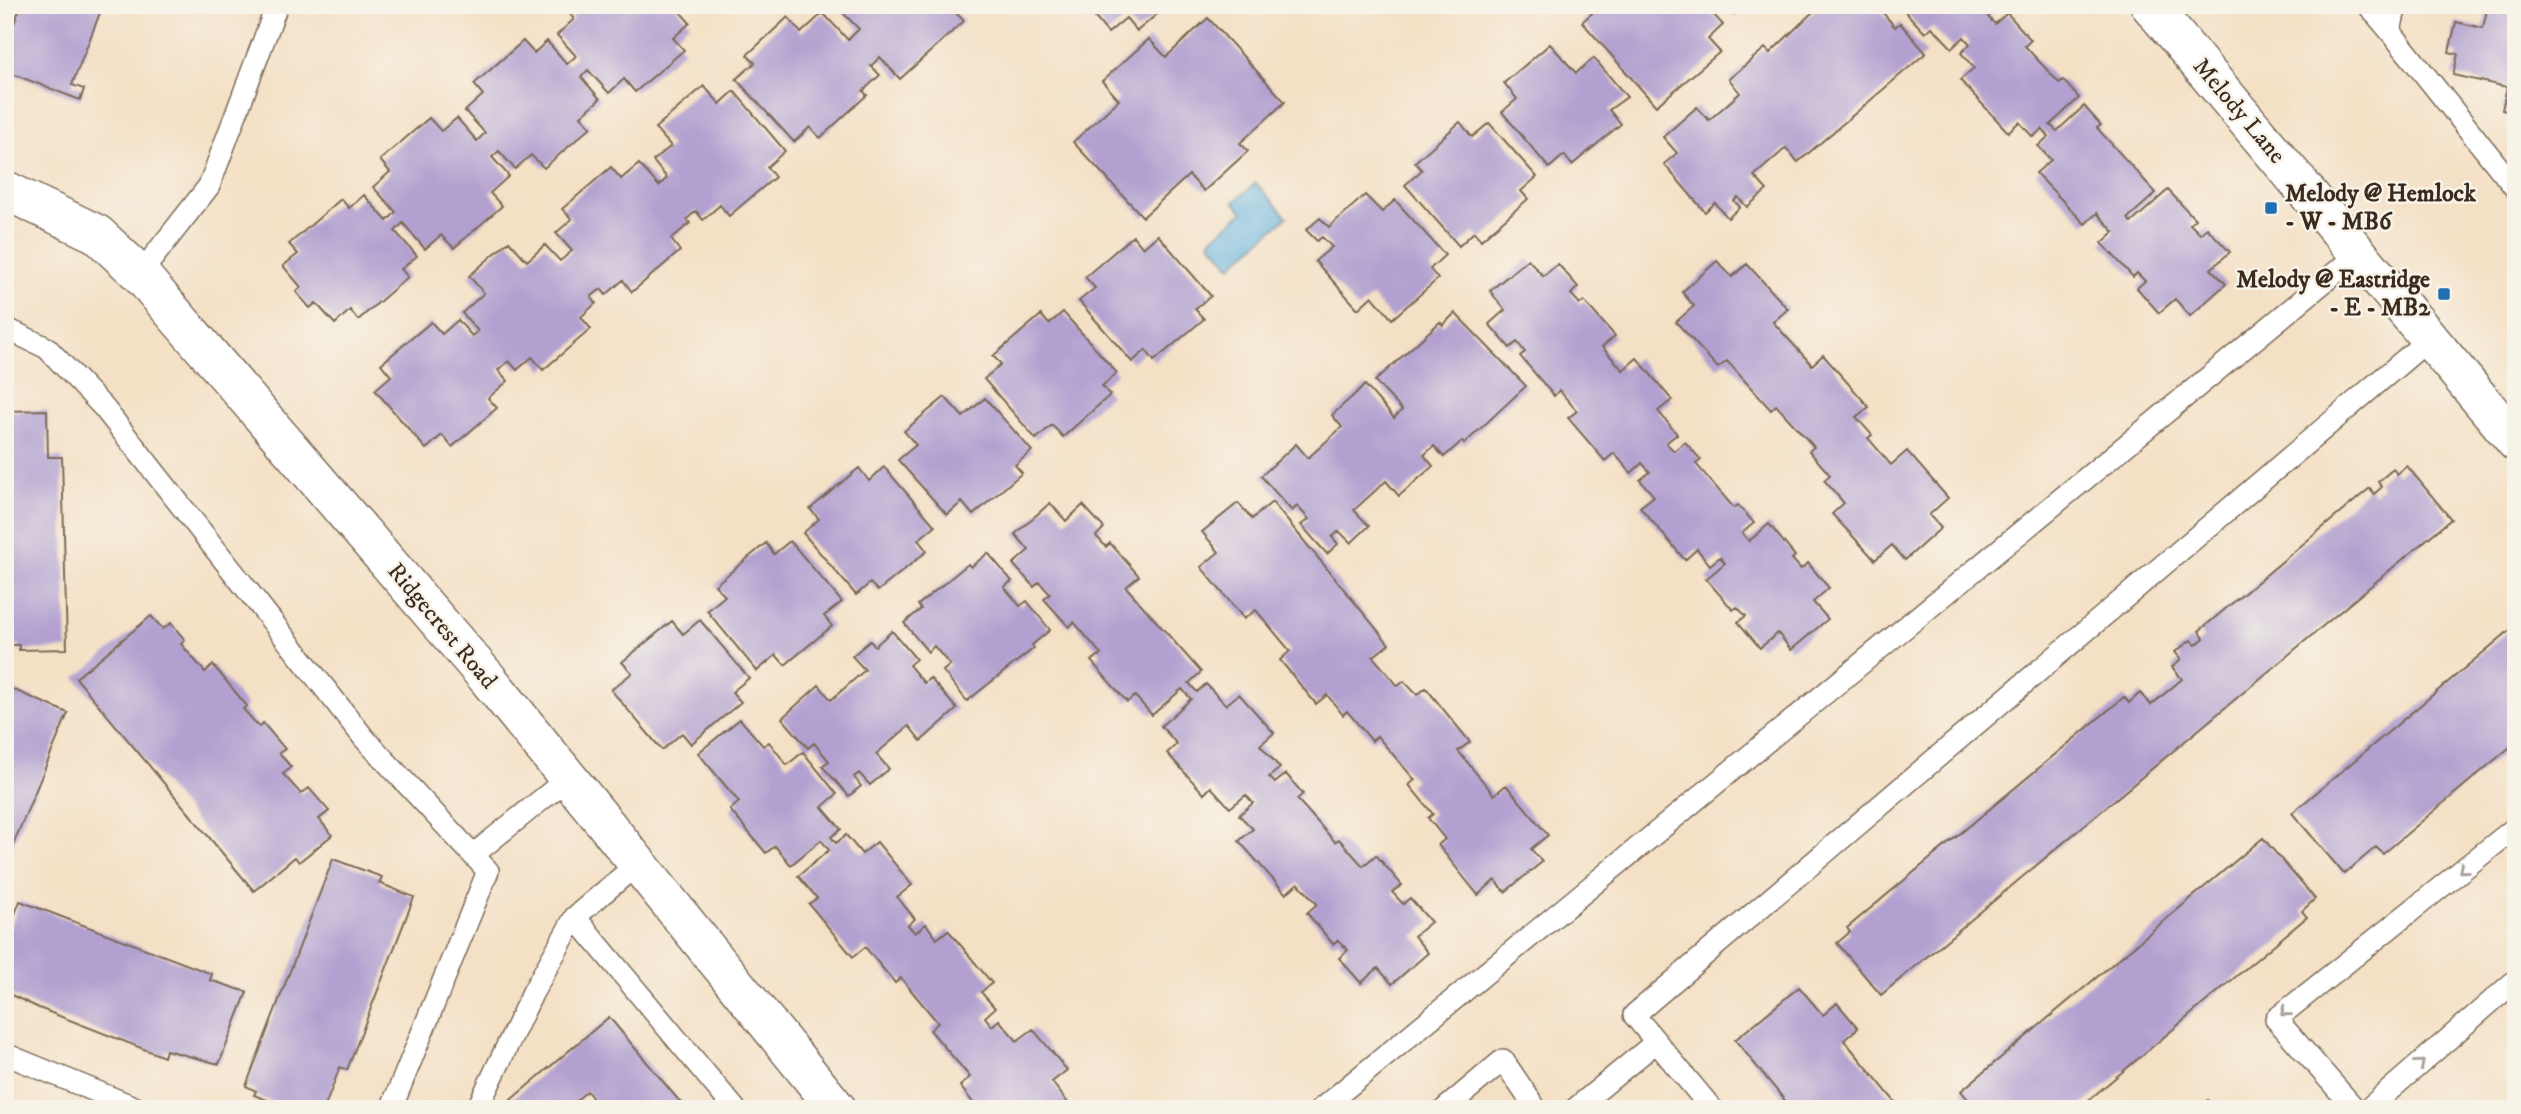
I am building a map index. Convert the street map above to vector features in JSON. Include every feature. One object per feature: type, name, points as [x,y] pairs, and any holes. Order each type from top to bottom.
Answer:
[{"type":"street","name":"Melody Lane","points":[[2150,5],[2516,442]]},
{"type":"street","name":"Ridgecrest Road","points":[[5,190],[97,234],[140,274],[407,583],[837,1109]]},
{"type":"lane","points":[[140,274],[209,186],[277,5]]},
{"type":"lane","points":[[2368,5],[2516,189]]},
{"type":"lane","points":[[2390,31],[2396,5]]},
{"type":"lane","points":[[1321,1109],[2358,254]]},
{"type":"lane","points":[[5,328],[47,348],[104,408],[364,738],[488,871],[391,1109]]},
{"type":"lane","points":[[1712,1109],[1634,1016],[2429,339]]},
{"type":"lane","points":[[473,855],[568,779]]},
{"type":"lane","points":[[2355,1109],[2276,1019],[2516,827]]},
{"type":"lane","points":[[477,1109],[533,992],[575,916],[636,865]]},
{"type":"lane","points":[[575,916],[735,1109]]},
{"type":"lane","points":[[2368,1109],[2516,980]]},
{"type":"lane","points":[[1575,1109],[1656,1042]]},
{"type":"lane","points":[[5,1054],[139,1109]]},
{"type":"lane","points":[[1445,1109],[1503,1060],[1535,1109]]},
{"type":"water","points":[[1256,183],[1287,217],[1231,266],[1209,241],[1243,212],[1234,202]]},
{"type":"building","points":[[21,5],[103,5],[72,85],[84,89],[80,100],[5,71],[5,48]]},
{"type":"building","points":[[568,5],[674,5],[690,23],[673,38],[684,50],[635,92],[624,79],[609,93],[588,70],[581,77],[600,99],[581,116],[591,127],[544,168],[531,155],[515,169],[499,151],[492,157],[509,176],[490,193],[502,206],[454,248],[441,235],[425,249],[403,223],[395,231],[417,256],[401,269],[408,277],[358,320],[350,310],[335,324],[316,303],[310,308],[296,292],[301,287],[283,266],[298,254],[289,244],[341,199],[349,208],[364,195],[387,221],[396,212],[373,187],[390,172],[380,160],[429,118],[441,131],[457,118],[477,141],[485,133],[465,111],[483,95],[474,84],[523,41],[534,53],[547,41],[567,64],[576,56],[557,35],[574,19],[565,8]]},
{"type":"building","points":[[847,5],[962,5],[955,12],[964,21],[900,79],[880,57],[871,66],[880,75],[863,91],[867,95],[820,138],[810,127],[794,142],[736,79],[755,63],[747,55],[788,17],[801,33],[823,13],[848,40],[859,29],[841,11]]},
{"type":"building","points":[[1168,5],[1137,31],[1126,18],[1108,33],[1086,7]]},
{"type":"building","points":[[1601,5],[1705,5],[1723,25],[1708,39],[1720,52],[1656,106],[1582,22]]},
{"type":"building","points":[[1726,5],[1744,5],[1734,14]]},
{"type":"building","points":[[1820,5],[1880,5],[1878,7],[1895,27],[1900,23],[1926,53],[1798,162],[1786,148],[1754,176],[1767,190],[1747,207],[1738,197],[1734,201],[1740,207],[1728,218],[1715,203],[1705,212],[1664,164],[1677,153],[1663,137],[1697,107],[1709,120],[1740,93],[1729,79],[1765,48],[1770,53]]},
{"type":"building","points":[[1899,5],[2001,5],[1988,17],[1995,24],[2007,13],[2031,40],[2025,46],[2059,83],[2063,80],[2079,98],[2050,125],[2057,131],[2084,106],[2101,125],[2097,128],[2156,193],[2128,218],[2131,223],[2168,190],[2195,219],[2190,224],[2200,234],[2207,228],[2230,252],[2211,269],[2226,284],[2190,316],[2175,299],[2159,313],[2137,288],[2145,281],[2137,273],[2133,277],[2102,243],[2114,232],[2097,213],[2085,224],[2036,173],[2051,160],[2038,146],[2049,136],[2042,129],[2033,137],[2019,122],[2008,132],[1960,80],[1974,68],[1961,53],[1970,44],[1964,37],[1952,48],[1932,27],[1925,33]]},
{"type":"building","points":[[2488,5],[2516,5],[2516,113],[2502,110],[2507,87],[2453,75],[2458,54],[2449,52],[2456,22],[2483,28]]},
{"type":"building","points":[[1208,18],[1285,102],[1240,143],[1248,151],[1204,191],[1189,175],[1143,217],[1073,142],[1119,100],[1102,81],[1149,39],[1166,57]]},
{"type":"building","points":[[1550,44],[1576,73],[1594,58],[1627,97],[1609,110],[1621,124],[1572,165],[1564,155],[1549,168],[1502,112],[1517,99],[1504,83]]},
{"type":"building","points":[[704,86],[720,104],[734,91],[785,151],[767,167],[775,177],[729,216],[720,205],[703,220],[696,211],[687,219],[690,223],[671,239],[680,251],[632,292],[623,280],[606,295],[601,289],[591,297],[596,303],[581,317],[591,329],[543,370],[532,357],[517,370],[509,361],[498,370],[508,381],[488,398],[497,408],[452,447],[442,435],[426,449],[375,390],[391,376],[381,364],[431,322],[442,334],[458,320],[472,336],[478,331],[462,313],[484,293],[469,276],[509,241],[527,261],[545,245],[560,261],[572,251],[556,233],[572,219],[562,209],[611,167],[621,179],[639,164],[659,186],[667,178],[653,161],[671,146],[655,128]]},
{"type":"building","points":[[1460,122],[1472,137],[1489,123],[1537,177],[1521,191],[1528,199],[1481,240],[1474,232],[1459,246],[1405,185],[1422,170],[1415,162]]},
{"type":"building","points":[[1365,195],[1382,212],[1395,200],[1445,255],[1430,269],[1438,279],[1392,319],[1372,296],[1358,309],[1315,261],[1332,247],[1322,237],[1317,241],[1306,230],[1320,218],[1329,227]]},
{"type":"building","points":[[1158,235],[1211,296],[1195,309],[1204,319],[1154,361],[1146,350],[1132,362],[1079,301],[1095,288],[1085,277],[1133,236],[1143,248]]},
{"type":"building","points":[[1528,259],[1543,276],[1558,264],[1578,287],[1571,294],[1580,304],[1584,301],[1615,336],[1602,347],[1623,370],[1637,358],[1672,400],[1658,411],[1677,434],[1666,443],[1674,451],[1685,442],[1701,460],[1696,464],[1734,508],[1738,505],[1754,523],[1742,533],[1749,541],[1769,524],[1795,556],[1792,559],[1801,569],[1808,563],[1829,588],[1813,602],[1828,619],[1791,650],[1778,633],[1760,648],[1738,622],[1746,616],[1737,607],[1733,610],[1706,579],[1725,563],[1720,557],[1710,565],[1697,549],[1685,560],[1640,507],[1654,496],[1640,480],[1650,472],[1642,463],[1631,473],[1614,453],[1605,461],[1568,418],[1577,411],[1559,390],[1554,396],[1520,356],[1525,352],[1517,342],[1510,348],[1489,324],[1505,310],[1490,291]]},
{"type":"building","points":[[1717,261],[1732,277],[1747,264],[1788,309],[1773,322],[1812,365],[1823,355],[1869,407],[1856,417],[1872,435],[1868,438],[1891,465],[1907,451],[1948,498],[1929,515],[1941,528],[1905,560],[1892,545],[1875,560],[1832,514],[1844,503],[1824,480],[1830,475],[1809,451],[1814,447],[1776,405],[1771,410],[1727,361],[1718,368],[1676,322],[1694,306],[1682,292]]},
{"type":"building","points":[[1063,312],[1117,373],[1102,386],[1110,395],[1063,437],[1052,425],[1036,439],[984,379],[1001,364],[993,356],[1041,315],[1049,324]]},
{"type":"building","points":[[1455,313],[1526,386],[1464,444],[1462,441],[1444,457],[1434,446],[1424,455],[1433,466],[1399,496],[1386,481],[1354,510],[1369,526],[1351,543],[1339,531],[1332,537],[1338,544],[1327,554],[1301,525],[1309,519],[1297,506],[1292,511],[1261,476],[1296,444],[1308,458],[1342,427],[1332,415],[1365,385],[1394,418],[1402,410],[1375,381],[1440,322],[1443,325]]},
{"type":"building","points":[[945,397],[963,417],[985,398],[1032,451],[1015,465],[1022,473],[973,515],[962,502],[947,515],[898,460],[916,445],[904,431]]},
{"type":"building","points":[[47,410],[48,457],[62,457],[67,649],[19,650],[19,645],[5,645],[5,411]]},
{"type":"building","points":[[2407,466],[2451,519],[1881,995],[1837,943],[1850,932],[1847,928],[2124,697],[2129,703],[2140,693],[2151,705],[2182,679],[2172,667],[2181,659],[2175,652],[2191,640],[2196,645],[2204,638],[2199,631],[2370,488],[2374,494],[2382,487],[2378,482],[2393,469],[2397,474]]},
{"type":"building","points":[[884,467],[935,526],[918,540],[927,551],[878,591],[870,583],[856,595],[803,533],[819,519],[810,509],[859,468],[869,481]]},
{"type":"building","points":[[1272,502],[1389,644],[1373,657],[1398,686],[1404,681],[1417,695],[1426,688],[1470,742],[1458,751],[1494,795],[1506,785],[1548,835],[1531,849],[1542,862],[1505,892],[1495,880],[1478,895],[1438,845],[1445,839],[1428,818],[1433,814],[1409,785],[1415,780],[1377,736],[1372,741],[1347,711],[1343,715],[1327,695],[1316,704],[1280,660],[1290,651],[1256,610],[1244,619],[1201,567],[1219,552],[1202,532],[1238,503],[1252,519]]},
{"type":"building","points":[[1050,503],[1066,521],[1083,505],[1104,528],[1096,536],[1106,547],[1110,543],[1139,576],[1126,587],[1201,672],[1189,683],[1197,692],[1206,684],[1226,705],[1239,694],[1274,733],[1260,745],[1280,768],[1269,777],[1275,783],[1286,774],[1303,794],[1297,799],[1335,842],[1339,839],[1363,866],[1376,855],[1402,885],[1392,892],[1403,904],[1410,898],[1431,922],[1414,936],[1428,953],[1392,984],[1378,968],[1361,983],[1339,958],[1348,950],[1338,940],[1333,944],[1307,913],[1317,904],[1298,883],[1286,894],[1239,841],[1253,829],[1239,815],[1253,803],[1246,795],[1230,808],[1211,787],[1204,794],[1167,753],[1177,744],[1161,726],[1191,699],[1182,689],[1152,715],[1135,696],[1127,702],[1091,661],[1101,654],[1074,622],[1069,627],[1044,599],[1050,594],[1039,582],[1034,587],[1013,564],[1029,550],[1015,534]]},
{"type":"building","points":[[790,541],[842,602],[824,616],[832,626],[785,665],[776,655],[757,671],[707,611],[725,596],[715,585],[766,543],[774,554]]},
{"type":"building","points":[[988,553],[1012,581],[1004,587],[1020,606],[1027,601],[1050,630],[1032,645],[1034,648],[967,701],[943,671],[950,665],[934,646],[928,652],[904,623],[921,609],[918,605],[968,564],[971,567]]},
{"type":"building","points":[[151,616],[163,629],[171,623],[185,640],[181,644],[205,672],[213,665],[247,706],[243,709],[259,727],[263,723],[285,749],[279,753],[291,767],[283,774],[301,794],[309,788],[329,811],[319,819],[332,835],[299,862],[295,857],[254,891],[76,678]]},
{"type":"building","points":[[700,620],[749,678],[732,692],[741,702],[691,744],[682,733],[662,750],[611,690],[632,673],[622,662],[672,621],[683,634]]},
{"type":"building","points":[[2516,625],[2516,742],[2383,854],[2376,847],[2344,874],[2292,813]]},
{"type":"building","points":[[892,631],[916,659],[909,665],[924,683],[930,678],[957,709],[921,741],[909,726],[876,754],[889,769],[870,785],[859,773],[854,777],[861,786],[849,796],[822,766],[829,761],[814,743],[808,748],[782,718],[819,685],[831,700],[865,670],[852,656],[870,641],[875,646]]},
{"type":"building","points":[[5,686],[68,713],[5,864]]},
{"type":"building","points":[[740,719],[763,746],[769,742],[787,765],[803,752],[837,794],[822,807],[841,829],[831,837],[836,843],[846,835],[862,854],[877,842],[912,885],[897,897],[915,919],[908,925],[915,933],[926,924],[937,939],[948,930],[992,983],[981,992],[995,1008],[985,1017],[992,1026],[999,1020],[1017,1041],[1033,1029],[1067,1070],[1052,1082],[1068,1103],[1062,1109],[978,1109],[960,1086],[970,1077],[930,1030],[938,1023],[901,978],[895,983],[865,947],[853,957],[809,904],[817,898],[798,876],[829,850],[821,840],[791,865],[775,846],[766,853],[730,810],[739,802],[698,753]]},
{"type":"building","points":[[2263,838],[2315,899],[2302,911],[2307,917],[2078,1109],[1976,1109],[1961,1091]]},
{"type":"building","points":[[333,859],[382,877],[379,883],[414,897],[347,1070],[340,1067],[324,1109],[290,1109],[254,1095],[256,1091],[246,1086]]},
{"type":"building","points":[[20,901],[212,974],[210,980],[247,992],[219,1064],[166,1050],[164,1057],[5,992],[5,940]]},
{"type":"building","points":[[1799,987],[1823,1015],[1837,1003],[1858,1028],[1844,1040],[1901,1109],[1792,1109],[1735,1040]]},
{"type":"building","points":[[609,1017],[686,1109],[601,1109],[587,1091],[567,1109],[500,1109]]},
{"type":"building","points":[[2208,1100],[2216,1109],[2197,1109]]},
{"type":"place","name":"Melody @ Hemlock - W - MB6","points":[[2271,208]]},
{"type":"place","name":"Melody @ Eastridge - E - MB2","points":[[2444,294]]}]
